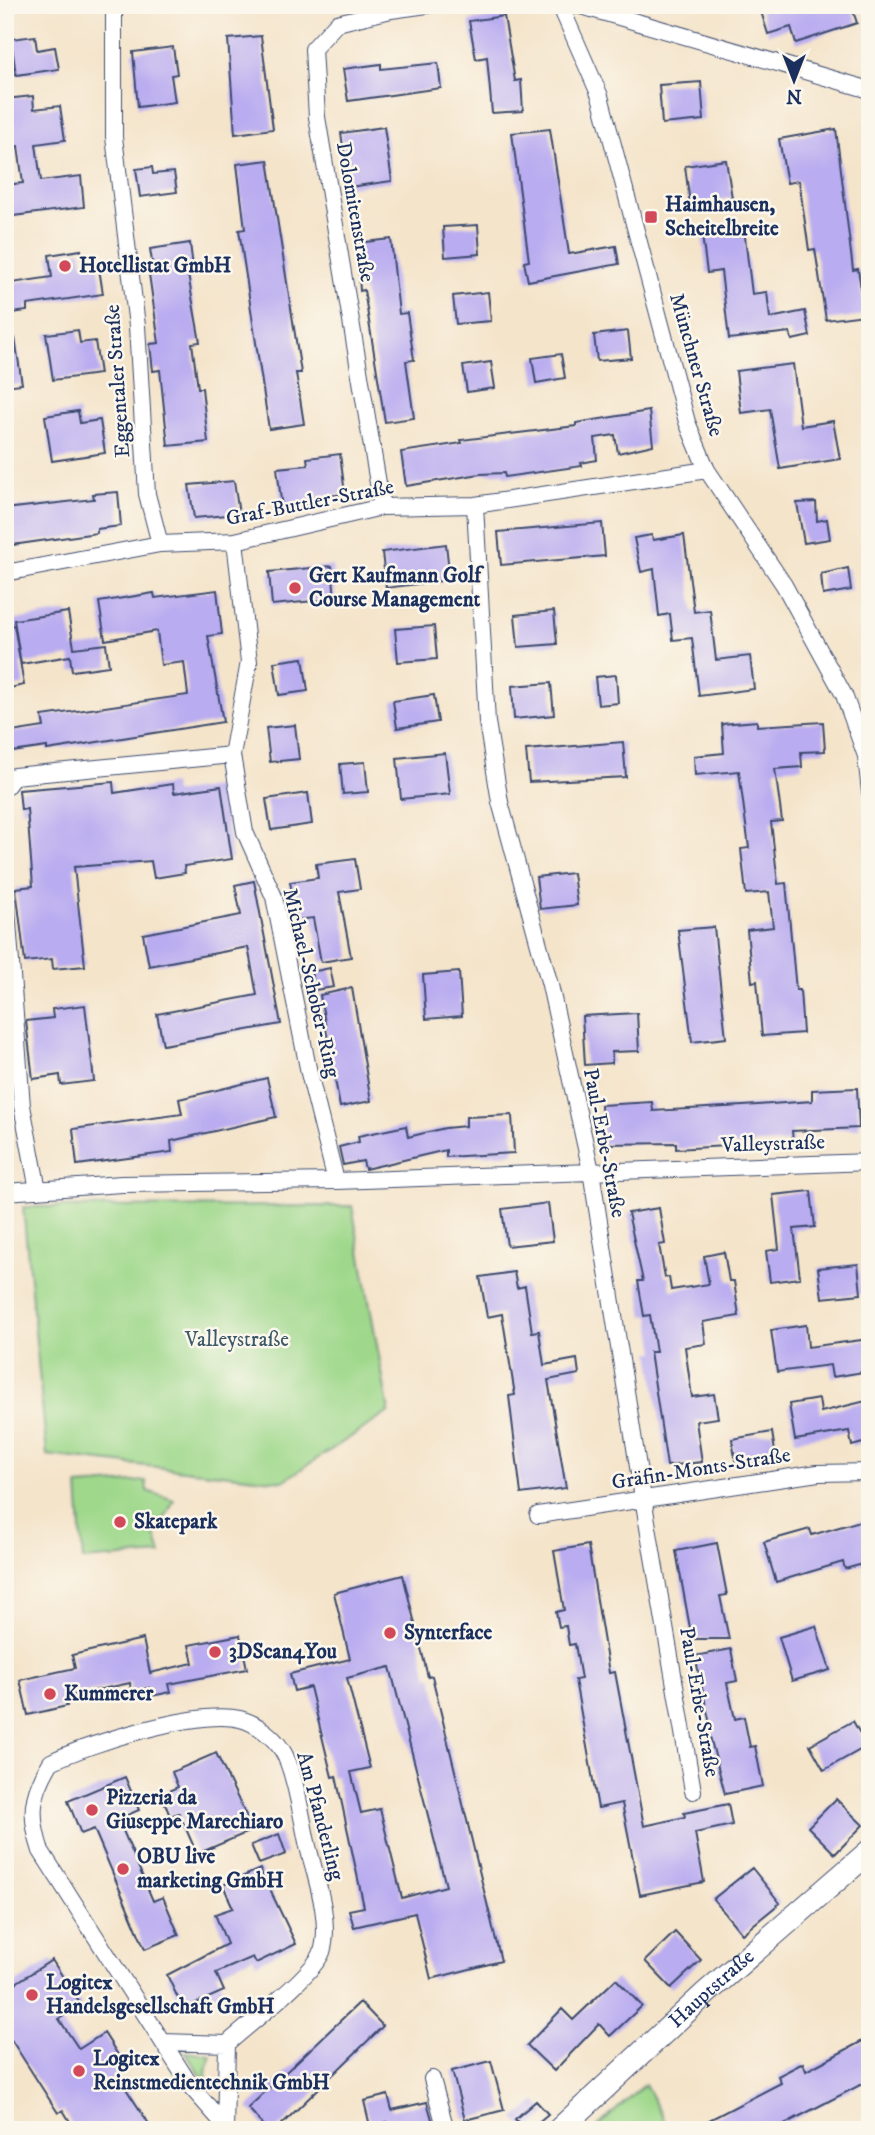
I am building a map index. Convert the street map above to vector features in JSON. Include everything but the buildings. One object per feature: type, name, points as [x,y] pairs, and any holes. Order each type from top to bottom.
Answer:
[{"type":"street","name":"Eggentaler Straße","points":[[114,5],[114,136],[137,326],[147,494],[160,544]]},
{"type":"street","name":"Dolomitenstraße","points":[[382,507],[317,117],[313,49],[337,23],[391,10],[427,5]]},
{"type":"street","name":"Münchner Straße","points":[[560,5],[600,96],[687,422],[707,470],[784,585],[844,695],[866,756],[870,792]]},
{"type":"street","points":[[578,5],[870,90]]},
{"type":"street","name":"Graf-Buttler-Straße","points":[[5,573],[160,544],[235,541],[382,507],[475,505],[707,470]]},
{"type":"street","name":"Paul-Erbe-Straße","points":[[475,505],[487,722],[500,802],[550,985],[591,1171],[693,1791]]},
{"type":"street","name":"Michael-Schober-Ring","points":[[235,541],[249,662],[232,755],[245,832],[252,842],[274,897],[309,1073],[336,1181]]},
{"type":"street","points":[[5,788],[13,776],[232,755]]},
{"type":"street","points":[[5,884],[22,1106],[38,1190]]},
{"type":"street","name":"Valleystraße","points":[[5,1192],[180,1181],[336,1181],[870,1162]]},
{"type":"street","name":"Gräfin-Monts-Straße","points":[[538,1515],[818,1473],[870,1472]]},
{"type":"street","name":"Am Pfanderling","points":[[211,1717],[239,1719],[258,1726],[282,1750],[300,1810],[321,1906],[324,1933],[321,1953],[306,1972],[227,2044],[224,2126],[192,2088],[41,1851],[33,1825],[34,1798],[51,1762],[88,1745],[211,1717]]},
{"type":"street","name":"Hauptstraße","points":[[559,2130],[706,1993],[870,1851]]},
{"type":"street","points":[[163,2042],[227,2044]]},
{"type":"street","points":[[432,2079],[446,2130]]},
{"type":"green space","name":"Valleystraße","points":[[352,1206],[389,1412],[283,1481],[47,1455],[23,1207]]},
{"type":"green space","name":"Skatepark","points":[[146,1481],[147,1491],[174,1500],[166,1516],[153,1528],[161,1554],[83,1560],[78,1486]]},
{"type":"green space","points":[[185,2052],[211,2055],[206,2072],[207,2084]]},
{"type":"green space","points":[[645,2084],[669,2130],[594,2130]]},
{"type":"place","name":"Haimhausen, Scheitelbreite","points":[[651,217]]},
{"type":"place","name":"Hotellistat GmbH","points":[[65,266]]},
{"type":"place","name":"Gert Kaufmann Golf Course Management","points":[[295,588]]},
{"type":"place","name":"Skatepark","points":[[120,1522]]},
{"type":"place","name":"Synterface","points":[[390,1633]]},
{"type":"place","name":"3DScan4You","points":[[215,1652]]},
{"type":"place","name":"Kummerer","points":[[50,1694]]},
{"type":"place","name":"Pizzeria da Giuseppe Marechiaro","points":[[92,1810]]},
{"type":"place","name":"OBU live marketing GmbH","points":[[123,1869]]},
{"type":"place","name":"Logitex Handelsgesellschaft GmbH","points":[[32,1995]]},
{"type":"place","name":"Logitex Reinstmedientechnik GmbH","points":[[79,2071]]}]
